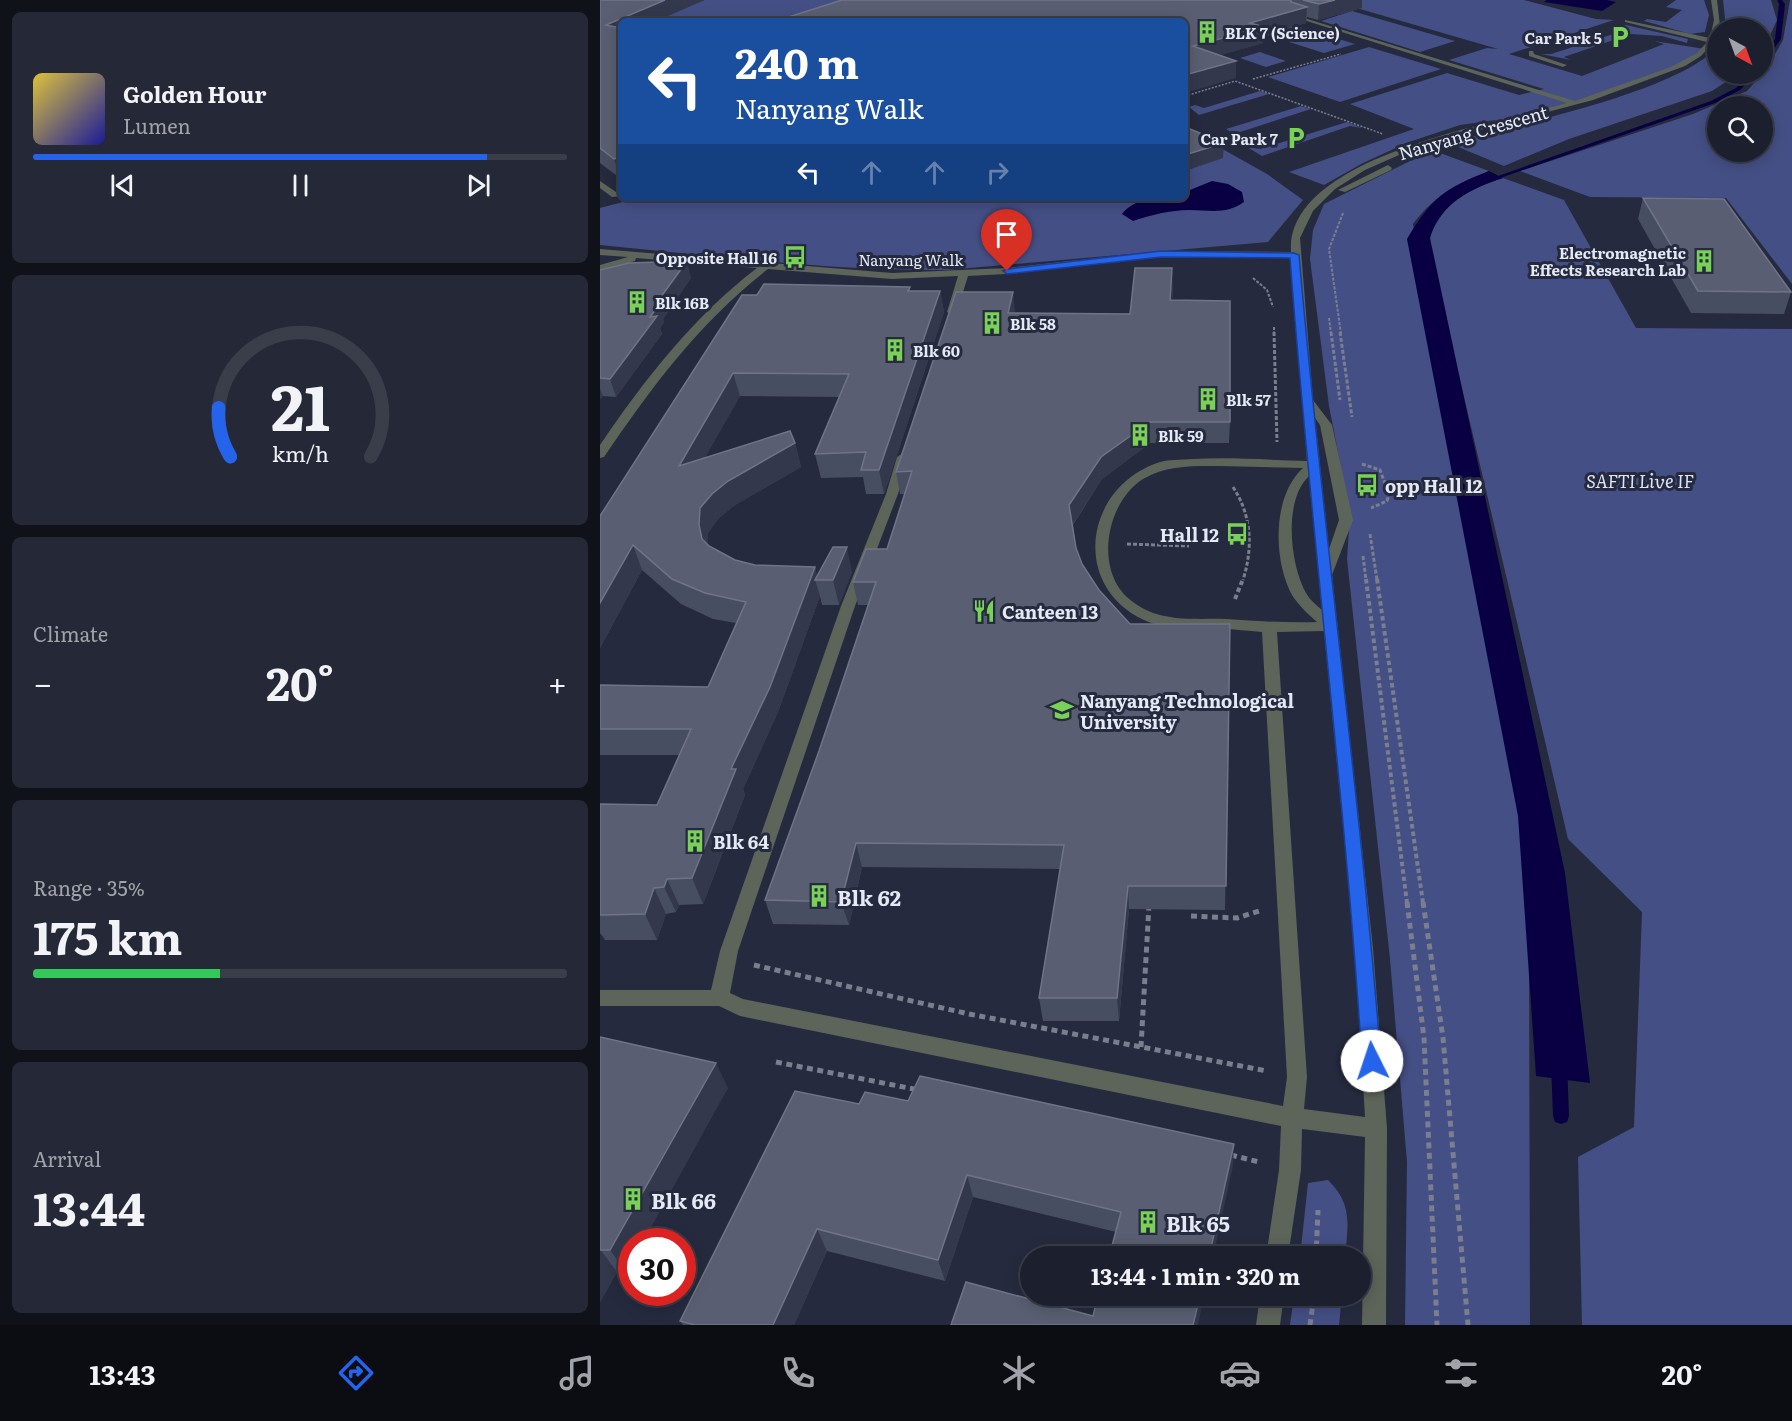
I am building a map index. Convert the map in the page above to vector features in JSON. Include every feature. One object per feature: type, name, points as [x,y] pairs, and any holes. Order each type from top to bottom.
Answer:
[{"type":"street","points":[[1714,0],[1716,18]]},
{"type":"street","points":[[1293,15],[1574,103]]},
{"type":"street","points":[[1627,21],[1707,40]]},
{"type":"street","points":[[1672,41],[1688,45]]},
{"type":"street","points":[[1696,47],[1705,49]]},
{"type":"street","name":"Nanyang Crescent","points":[[1374,1325],[1376,1128],[1364,948],[1349,823],[1332,626],[1294,255],[1299,223],[1322,196],[1364,168],[1443,138],[1555,109],[1671,70],[1686,63],[1707,47]]},
{"type":"street","points":[[1530,52],[1531,55],[1563,65]]},
{"type":"street","points":[[602,186],[615,195],[618,194]]},
{"type":"street","name":"Nanyang Walk","points":[[600,252],[859,275],[963,274],[1161,254],[1294,255]]},
{"type":"street","points":[[600,268],[644,256]]},
{"type":"street","points":[[600,454],[681,340],[719,301],[765,266]]},
{"type":"street","points":[[946,329],[963,274]]},
{"type":"street","points":[[1307,399],[1326,424],[1346,520],[1327,578]]},
{"type":"street","points":[[721,998],[720,987],[729,951],[855,588],[892,494],[907,447]]},
{"type":"street","points":[[1314,465],[1213,462],[1161,465],[1142,474],[1119,497],[1106,521],[1099,544],[1101,564],[1109,584],[1126,603],[1150,618],[1190,625],[1332,626]]},
{"type":"street","points":[[1314,465],[1294,485],[1288,504],[1286,536],[1292,575],[1303,601],[1332,626]]},
{"type":"street","points":[[1269,627],[1297,1077],[1292,1118],[1290,1170],[1279,1246]]},
{"type":"street","points":[[600,998],[721,998],[740,1007],[1292,1118],[1376,1128]]},
{"type":"street","points":[[1268,1325],[1271,1306]]},
{"type":"path","points":[[1261,82],[1253,79],[1381,43]]},
{"type":"path","points":[[1188,95],[1235,81],[1392,137]]},
{"type":"path","points":[[1346,209],[1332,236],[1329,249],[1352,422]]},
{"type":"path","points":[[1329,315],[1341,403]]},
{"type":"path","points":[[1357,457],[1362,465],[1380,470],[1389,494],[1387,501],[1367,511],[1367,515]]},
{"type":"path","points":[[1210,624],[1227,612],[1246,579],[1249,557],[1248,514],[1238,493],[1213,462]]},
{"type":"path","points":[[1369,526],[1443,1038],[1468,1325]]},
{"type":"path","points":[[1099,544],[1189,546]]},
{"type":"path","points":[[1361,544],[1424,1038],[1437,1325]]},
{"type":"path","points":[[1141,1047],[1149,893]]},
{"type":"path","points":[[1191,916],[1237,918]]},
{"type":"path","points":[[729,951],[740,962],[969,1014],[1297,1077]]},
{"type":"path","points":[[776,1062],[928,1092]]},
{"type":"path","points":[[1226,1154],[1290,1170]]},
{"type":"path","points":[[1310,1325],[1313,1306]]},
{"type":"green space","points":[[642,0],[865,0],[833,18],[624,18]]},
{"type":"green space","points":[[1329,0],[1524,0],[1596,19],[1614,20],[1509,54],[1582,76],[1664,44],[1654,41],[1705,49],[1671,70],[1534,115],[1460,125],[1409,142],[1363,163],[1324,185],[1289,172],[1414,129],[1350,104],[1447,73],[1519,95],[1544,89],[1449,60],[1487,48],[1498,49]]},
{"type":"green space","points":[[1676,0],[1704,0],[1709,15],[1705,32],[1690,34],[1644,21],[1647,19],[1666,22],[1682,10],[1666,7]]},
{"type":"green space","points":[[1723,0],[1771,0],[1777,20],[1773,29],[1773,18],[1725,18]]},
{"type":"green space","points":[[1790,0],[1792,0],[1792,284],[1726,198],[1590,197],[1520,171],[1707,108],[1707,162],[1773,162],[1773,96],[1735,96],[1747,91],[1753,84],[1773,84],[1773,58],[1783,40]]},
{"type":"green space","points":[[1352,11],[1455,41],[1420,52],[1321,21]]},
{"type":"green space","points":[[1273,19],[1355,44],[1324,53],[1241,27]]},
{"type":"green space","points":[[1626,25],[1688,39],[1687,43],[1662,36],[1631,34],[1564,57],[1571,60],[1541,54],[1551,54],[1629,29],[1620,26]]},
{"type":"green space","points":[[1369,47],[1441,69],[1340,102],[1268,77]]},
{"type":"green space","points":[[1260,52],[1286,61],[1266,67],[1240,58]]},
{"type":"green space","points":[[1707,55],[1707,84],[1723,84],[1712,91],[1569,139],[1504,166],[1451,144],[1455,141],[1594,105],[1668,78],[1697,63]]},
{"type":"green space","points":[[1260,91],[1269,94],[1199,115],[1189,107],[1195,105],[1204,108]]},
{"type":"green space","points":[[1301,106],[1311,109],[1234,134],[1226,129]]},
{"type":"green space","points":[[1347,122],[1362,128],[1350,126],[1262,156],[1247,147],[1260,149]]},
{"type":"green space","points":[[1188,130],[1267,174],[1303,200],[1268,242],[946,270],[816,265],[600,245],[600,208],[627,201],[1188,201]]},
{"type":"green space","points":[[1432,150],[1489,171],[1446,192],[1429,205],[1413,224],[1486,638],[1519,780],[1529,943],[1530,1325],[1405,1325],[1407,1162],[1390,959],[1347,559],[1350,514],[1329,406],[1310,259],[1313,230],[1324,204]]},
{"type":"green space","name":"SAFTI Live IF","points":[[1503,178],[1564,200],[1636,328],[1792,329],[1792,1325],[1582,1325],[1578,1157],[1634,1127],[1642,912],[1568,839],[1432,255],[1430,240],[1437,217],[1456,199],[1480,186]]},
{"type":"green space","points":[[1328,1180],[1342,1198],[1348,1225],[1346,1246],[1301,1246],[1308,1183]]},
{"type":"green space","points":[[1293,1306],[1341,1306],[1339,1325],[1290,1325]]},
{"type":"shaded area","points":[[1547,0],[1616,2],[1602,11],[1544,2]]},
{"type":"shaded area","points":[[1489,171],[1503,178],[1479,187],[1458,199],[1441,215],[1430,238],[1565,873],[1590,1083],[1536,1076],[1518,816],[1407,239],[1424,213],[1440,196],[1461,183]]},
{"type":"shaded area","points":[[1212,181],[1228,184],[1242,192],[1244,202],[1231,209],[1175,211],[1133,221],[1122,214],[1135,203],[1143,201],[1188,201],[1188,191]]},
{"type":"building","points":[[600,0],[665,0],[606,25],[618,27],[618,158],[614,159],[600,148]]},
{"type":"building","points":[[842,0],[1291,0],[1291,2],[1307,7],[1250,23],[1264,27],[1193,46],[1236,61],[1188,74],[1188,18],[785,18]]},
{"type":"building","points":[[1303,0],[1335,0],[1319,4]]},
{"type":"building","points":[[1188,128],[1224,143],[1188,154]]},
{"type":"building","points":[[1643,198],[1724,199],[1791,292],[1698,291]]},
{"type":"building","points":[[687,261],[655,305],[659,305],[650,317],[657,316],[610,379],[600,378],[600,270],[629,263]]},
{"type":"building","points":[[1135,268],[1172,268],[1170,300],[1230,301],[1230,422],[1150,422],[1101,457],[1069,505],[1076,548],[1082,564],[1099,590],[1130,624],[1230,624],[1226,886],[1128,886],[1117,998],[1039,998],[1064,845],[856,843],[841,902],[765,900],[819,751],[876,582],[853,582],[866,549],[887,549],[912,471],[896,472],[956,292],[1013,292],[1008,313],[1130,314]]},
{"type":"building","points":[[764,284],[910,287],[908,291],[940,291],[879,470],[861,470],[866,452],[815,454],[849,374],[733,373],[679,466],[790,431],[795,443],[728,481],[712,494],[700,508],[699,525],[702,539],[709,546],[735,560],[755,565],[815,567],[770,687],[731,769],[736,769],[692,878],[667,879],[664,887],[654,888],[645,914],[600,915],[600,804],[657,805],[691,729],[600,729],[600,685],[708,687],[746,602],[705,593],[672,579],[633,545],[600,603],[600,516],[742,295],[757,295]]},
{"type":"building","points":[[833,547],[847,547],[833,580],[815,580]]},
{"type":"building","name":"Blk 66","points":[[600,1037],[716,1063],[622,1228],[618,1228],[618,1236],[610,1250],[600,1250]]},
{"type":"building","name":"Blk 65","points":[[920,1076],[1234,1144],[1211,1246],[1112,1246],[1121,1212],[967,1175],[938,1260],[817,1229],[773,1325],[695,1325],[680,1321],[688,1306],[696,1306],[696,1289],[795,1091],[859,1104],[865,1092],[908,1101]]},
{"type":"building","points":[[966,1282],[1020,1296],[1020,1306],[1056,1306],[1093,1316],[1096,1306],[1198,1306],[1193,1325],[951,1325]]},
{"type":"waterway","points":[[1773,46],[1778,39],[1782,4],[1779,0]]},
{"type":"waterway","points":[[1484,182],[1713,102],[1743,84]]},
{"type":"waterway","points":[[1559,1063],[1561,1116]]},
{"type":"place","name":"BLK 7 (Science)","points":[[1207,32]]},
{"type":"place","name":"Car Park 5","points":[[1620,37]]},
{"type":"place","name":"Car Park 7","points":[[1296,138]]},
{"type":"place","name":"Opposite Hall 16","points":[[795,257]]},
{"type":"place","name":"Electromagnetic Effects Research Lab","points":[[1704,261]]},
{"type":"place","name":"Blk 16B","points":[[637,302]]},
{"type":"place","name":"Blk 58","points":[[992,323]]},
{"type":"place","name":"Blk 60","points":[[895,350]]},
{"type":"place","name":"Blk 57","points":[[1208,399]]},
{"type":"place","name":"Blk 59","points":[[1140,435]]},
{"type":"place","name":"opp Hall 12","points":[[1367,485]]},
{"type":"place","name":"Hall 12","points":[[1237,534]]},
{"type":"place","name":"Canteen 13","points":[[984,611]]},
{"type":"place","name":"Nanyang Technological University","points":[[1062,710]]},
{"type":"place","name":"Blk 64","points":[[695,841]]},
{"type":"place","name":"Blk 62","points":[[819,896]]},
{"type":"place","name":"Blk 66","points":[[633,1199]]},
{"type":"place","name":"Blk 65","points":[[1148,1222]]},
{"type":"route","points":[[1007,271],[1161,254],[1294,255],[1332,626],[1349,823],[1364,948],[1372,1061]]}]
